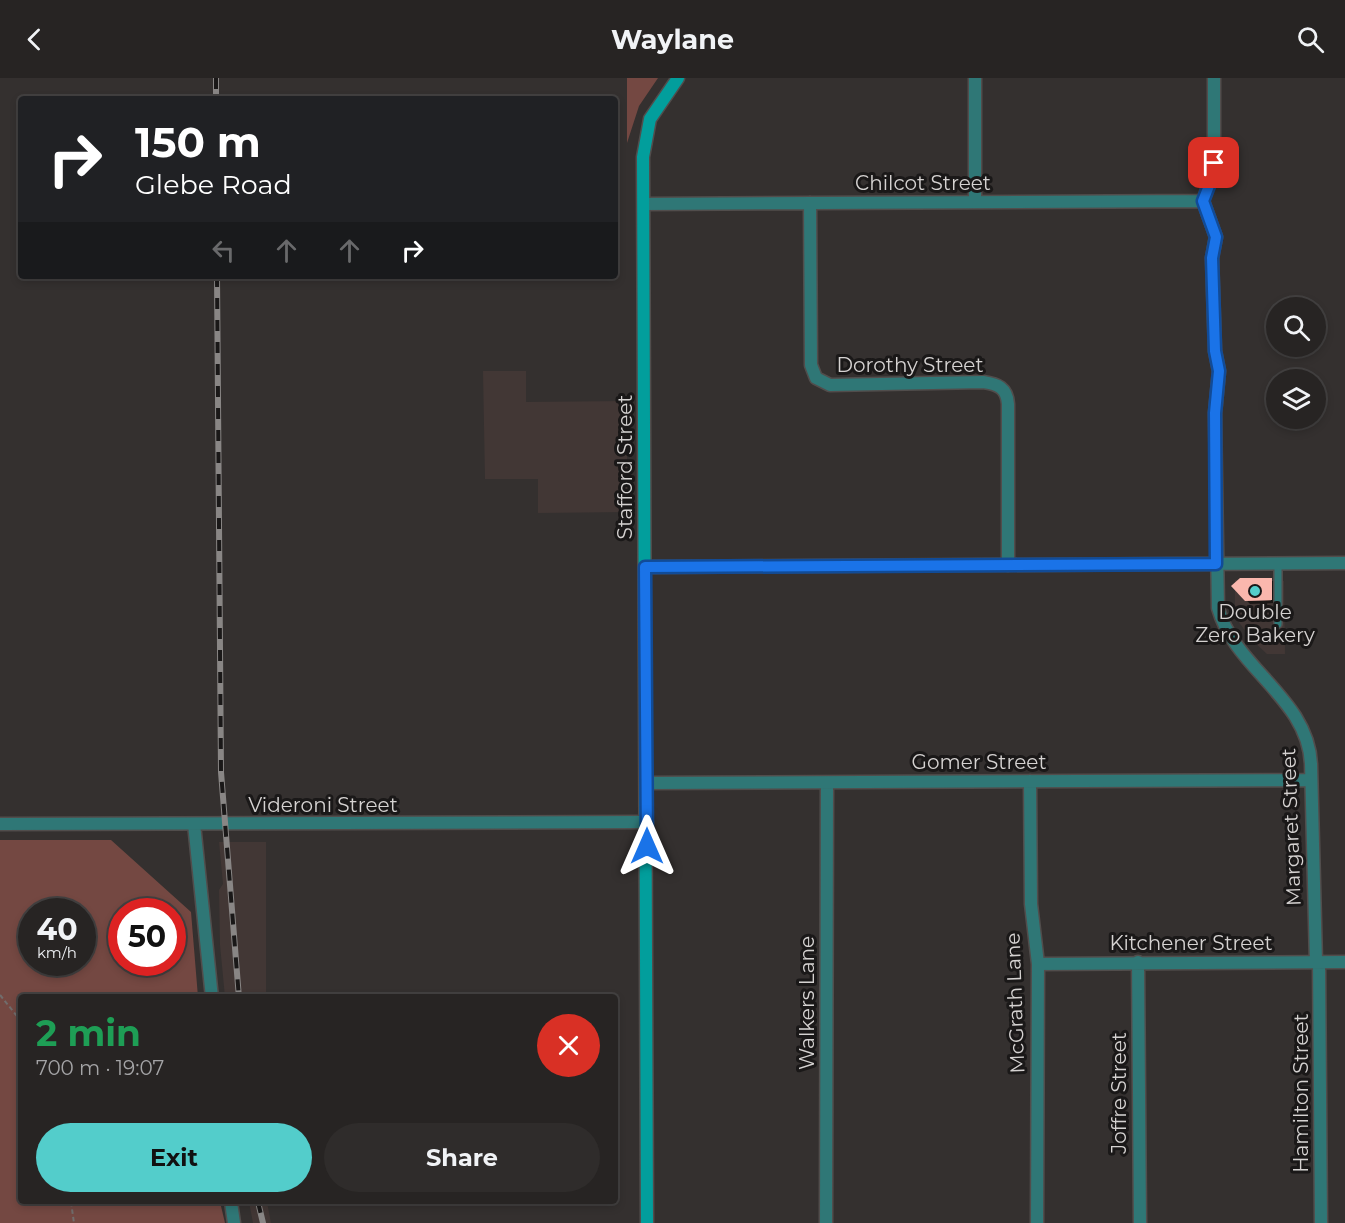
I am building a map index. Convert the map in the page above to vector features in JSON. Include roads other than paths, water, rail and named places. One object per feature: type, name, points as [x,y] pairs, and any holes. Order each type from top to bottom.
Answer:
[{"type":"main road","name":"Stafford Street","points":[[647,1223],[644,143],[648,125],[656,109],[678,78]]},
{"type":"street","points":[[975,78],[975,202]]},
{"type":"street","points":[[1203,201],[1214,168],[1214,78]]},
{"type":"street","name":"Chilcot Street","points":[[644,204],[1203,201]]},
{"type":"street","name":"Margaret Street","points":[[1203,201],[1216,237],[1212,258],[1215,351],[1219,371],[1215,413],[1218,608],[1224,628],[1234,645],[1292,710],[1302,725],[1311,750],[1317,962]]},
{"type":"street","name":"Dorothy Street","points":[[810,204],[811,365],[816,378],[830,385],[983,382],[996,384],[1006,393],[1008,404],[1008,565]]},
{"type":"street","points":[[645,567],[1345,563]]},
{"type":"street","name":"Gomer Street","points":[[646,783],[1311,780]]},
{"type":"street","name":"McGrath Lane","points":[[1030,781],[1031,904],[1038,964],[1037,1223]]},
{"type":"street","name":"Walkers Lane","points":[[826,1223],[827,783]]},
{"type":"street","name":"Videroni Street","points":[[0,824],[647,822]]},
{"type":"street","points":[[194,824],[212,994]]},
{"type":"street","name":"Joffre Street","points":[[1138,962],[1140,1223]]},
{"type":"street","name":"Hamilton Street","points":[[1317,962],[1321,1223]]},
{"type":"street","name":"Kitchener Street","points":[[1038,964],[1345,962]]},
{"type":"street","points":[[231,1204],[234,1223]]},
{"type":"lane","points":[[1278,564],[1278,624]]},
{"type":"railway","points":[[216,78],[216,96]]},
{"type":"railway","points":[[217,279],[221,772],[239,994]]},
{"type":"railway","points":[[258,1204],[263,1223]]},
{"type":"place","name":"Double Zero Bakery","points":[[1255,591]]}]
